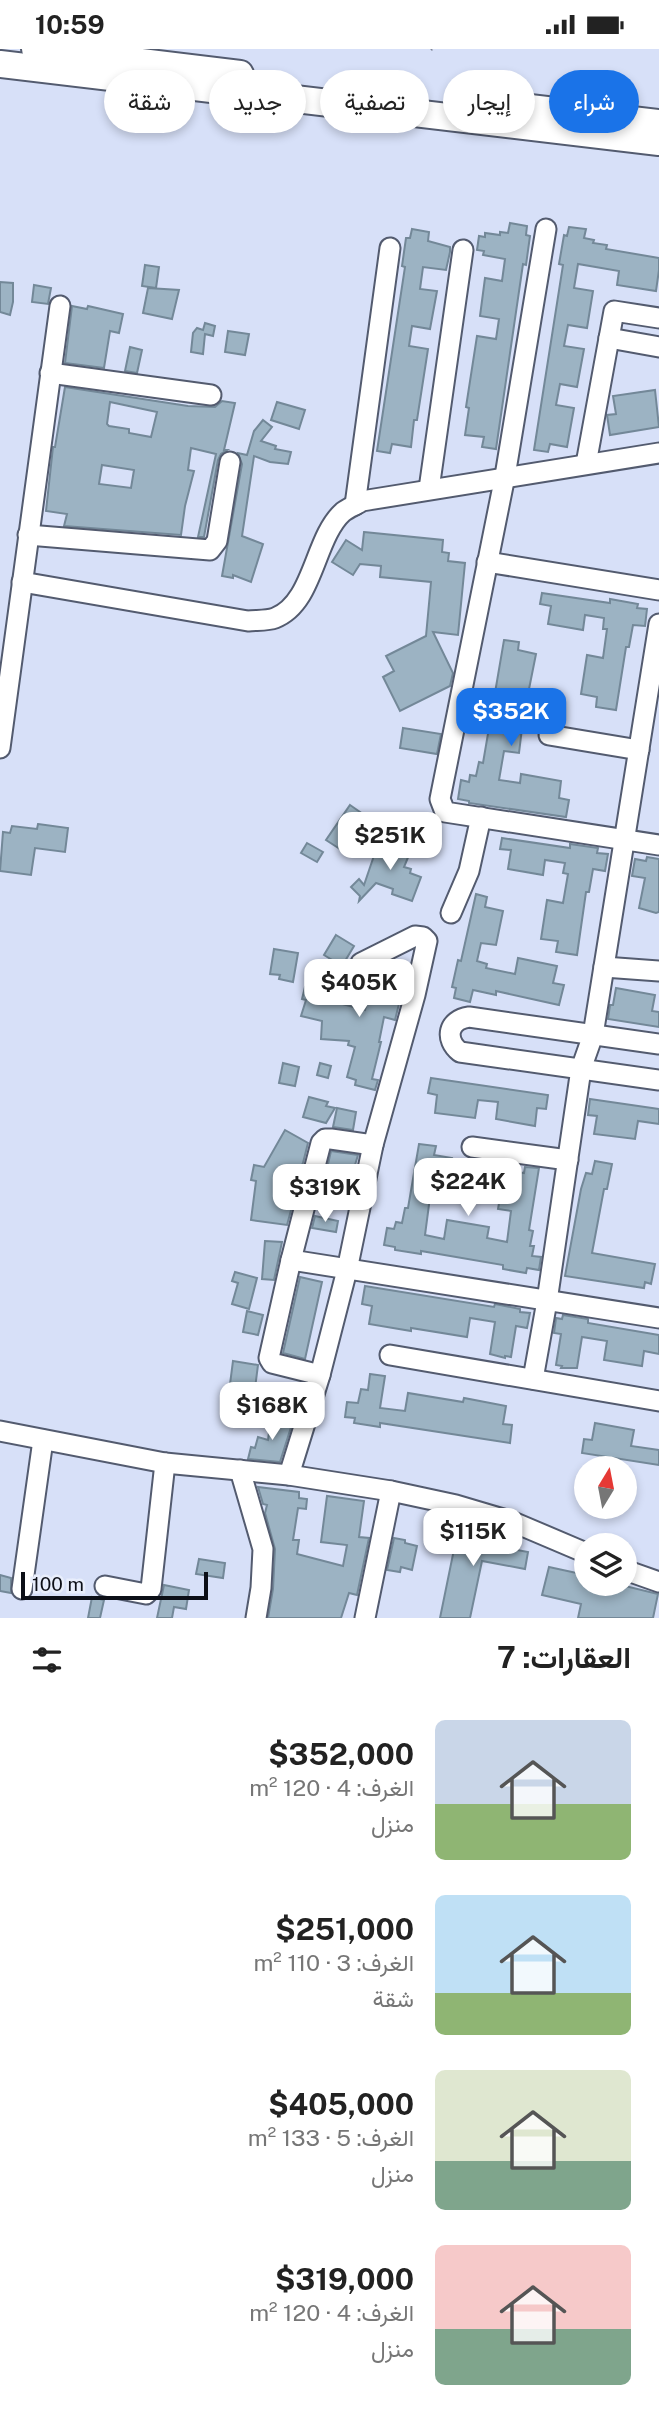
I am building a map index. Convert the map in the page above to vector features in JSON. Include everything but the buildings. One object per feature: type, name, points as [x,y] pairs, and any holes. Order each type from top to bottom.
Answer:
[{"type":"highway","points":[[35,49],[659,123]]},
{"type":"highway","points":[[0,64],[659,142]]},
{"type":"street","points":[[546,229],[505,476],[440,799],[445,812],[659,845]]},
{"type":"street","points":[[355,505],[390,248]]},
{"type":"street","points":[[429,489],[463,250]]},
{"type":"street","points":[[0,748],[60,306]]},
{"type":"street","points":[[586,464],[614,311],[659,318]]},
{"type":"street","points":[[609,338],[659,347]]},
{"type":"street","points":[[50,373],[211,395]]},
{"type":"street","points":[[22,582],[248,621],[274,619],[289,610],[301,593],[331,530],[342,513],[355,505],[370,499],[659,453]]},
{"type":"street","points":[[28,535],[210,550],[217,541],[230,462]]},
{"type":"street","points":[[487,562],[659,590]]},
{"type":"street","points":[[533,1379],[581,1069],[593,1035],[659,624]]},
{"type":"street","points":[[549,735],[639,750]]},
{"type":"street","points":[[451,913],[469,871],[481,817]]},
{"type":"street","points":[[289,1475],[320,1375],[347,1270],[373,1145],[415,995],[427,940],[415,936],[360,963]]},
{"type":"street","points":[[604,967],[659,971]]},
{"type":"street","points":[[659,1044],[468,1017],[460,1018],[450,1031],[453,1046],[460,1052],[659,1080]]},
{"type":"street","points":[[320,1375],[272,1363],[268,1358],[321,1143],[331,1139],[373,1145]]},
{"type":"street","points":[[472,1147],[568,1160]]},
{"type":"street","points":[[291,1259],[659,1318]]},
{"type":"street","points":[[390,1355],[659,1401]]},
{"type":"street","points":[[0,1431],[164,1462],[289,1475],[391,1491],[456,1505],[513,1522],[574,1548]]},
{"type":"street","points":[[22,1589],[43,1440]]},
{"type":"street","points":[[105,1586],[138,1594],[146,1594],[151,1589],[164,1462]]},
{"type":"street","points":[[240,1470],[264,1549],[256,1618]]},
{"type":"street","points":[[365,1618],[391,1491]]},
{"type":"street","points":[[637,1574],[659,1582]]}]
